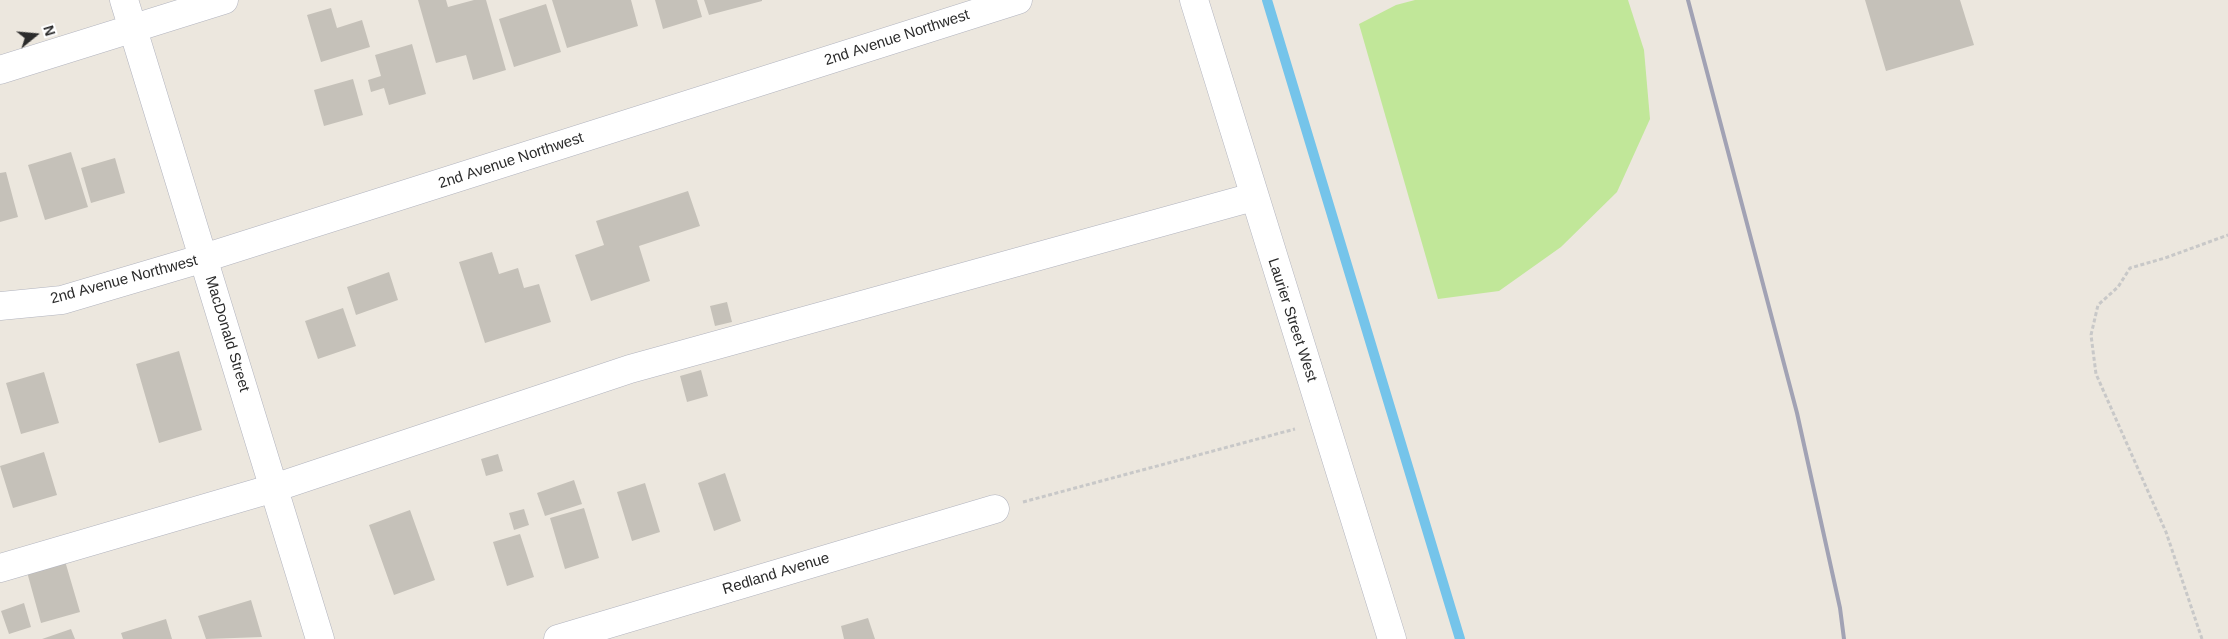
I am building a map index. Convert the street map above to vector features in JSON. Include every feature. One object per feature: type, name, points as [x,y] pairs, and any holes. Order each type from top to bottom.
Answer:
[{"type":"street","name":"MacDonald Street","points":[[124,0],[320,639]]},
{"type":"street","points":[[0,70],[224,0]]},
{"type":"street","name":"2nd Avenue Northwest","points":[[0,306],[62,300],[204,258],[1018,0]]},
{"type":"street","name":"Laurier Street West","points":[[1194,0],[1392,639]]},
{"type":"street","points":[[0,568],[274,488],[630,370],[1254,197]]},
{"type":"street","name":"Redland Avenue","points":[[558,639],[995,509]]},
{"type":"path","points":[[2202,639],[2166,532],[2096,374],[2091,335],[2098,305],[2118,287],[2130,268],[2165,258],[2228,235]]},
{"type":"path","points":[[995,509],[1324,421]]},
{"type":"green space","points":[[1415,0],[1628,0],[1644,50],[1650,119],[1617,192],[1561,247],[1499,291],[1438,299],[1359,24],[1396,5]]},
{"type":"building","points":[[418,0],[446,0],[448,7],[474,0],[486,0],[506,70],[473,80],[466,55],[436,63]]},
{"type":"building","points":[[552,0],[631,0],[638,26],[567,48]]},
{"type":"building","points":[[655,0],[697,0],[702,17],[663,29]]},
{"type":"building","points":[[704,0],[762,0],[762,1],[709,15]]},
{"type":"building","points":[[1865,0],[1960,0],[1974,45],[1886,71]]},
{"type":"building","points":[[546,4],[561,52],[514,67],[499,19]]},
{"type":"building","points":[[331,8],[337,28],[362,20],[370,47],[321,62],[307,15]]},
{"type":"building","points":[[412,44],[426,94],[389,105],[384,88],[371,92],[368,80],[381,76],[375,55]]},
{"type":"building","points":[[353,79],[363,115],[324,126],[314,90]]},
{"type":"building","points":[[71,152],[88,207],[45,220],[28,165]]},
{"type":"building","points":[[115,158],[125,193],[91,203],[81,168]]},
{"type":"building","points":[[6,172],[18,217],[0,222],[0,173]]},
{"type":"building","points":[[688,191],[700,226],[639,246],[650,281],[591,301],[575,255],[604,245],[596,221]]},
{"type":"building","points":[[492,252],[499,274],[518,268],[524,288],[539,284],[551,322],[485,343],[459,262]]},
{"type":"building","points":[[389,272],[398,300],[356,315],[347,287]]},
{"type":"building","points":[[727,302],[732,322],[715,326],[710,306]]},
{"type":"building","points":[[343,308],[356,346],[318,359],[305,321]]},
{"type":"building","points":[[179,351],[202,430],[159,443],[136,364]]},
{"type":"building","points":[[701,370],[708,396],[687,402],[680,376]]},
{"type":"building","points":[[44,372],[59,423],[21,434],[6,383]]},
{"type":"building","points":[[44,452],[57,495],[13,508],[0,466]]},
{"type":"building","points":[[498,454],[503,471],[486,476],[481,459]]},
{"type":"building","points":[[725,473],[741,521],[714,531],[698,483]]},
{"type":"building","points":[[574,480],[582,504],[545,516],[537,493]]},
{"type":"building","points":[[645,483],[660,532],[632,541],[617,492]]},
{"type":"building","points":[[584,508],[599,558],[565,569],[550,518]]},
{"type":"building","points":[[524,509],[529,525],[514,530],[509,513]]},
{"type":"building","points":[[410,510],[435,580],[394,595],[369,525]]},
{"type":"building","points":[[520,534],[534,577],[507,586],[493,542]]},
{"type":"building","points":[[65,561],[80,612],[41,623],[27,572]]},
{"type":"building","points":[[251,600],[262,637],[206,639],[198,616]]},
{"type":"building","points":[[24,603],[31,627],[9,634],[1,611]]},
{"type":"building","points":[[868,618],[875,639],[844,639],[841,626]]},
{"type":"building","points":[[166,619],[172,639],[123,639],[121,633]]},
{"type":"building","points":[[71,629],[75,639],[42,639]]},
{"type":"waterway","points":[[1267,0],[1460,639]]},
{"type":"railway","points":[[1688,0],[1797,413],[1840,608],[1844,639]]}]
